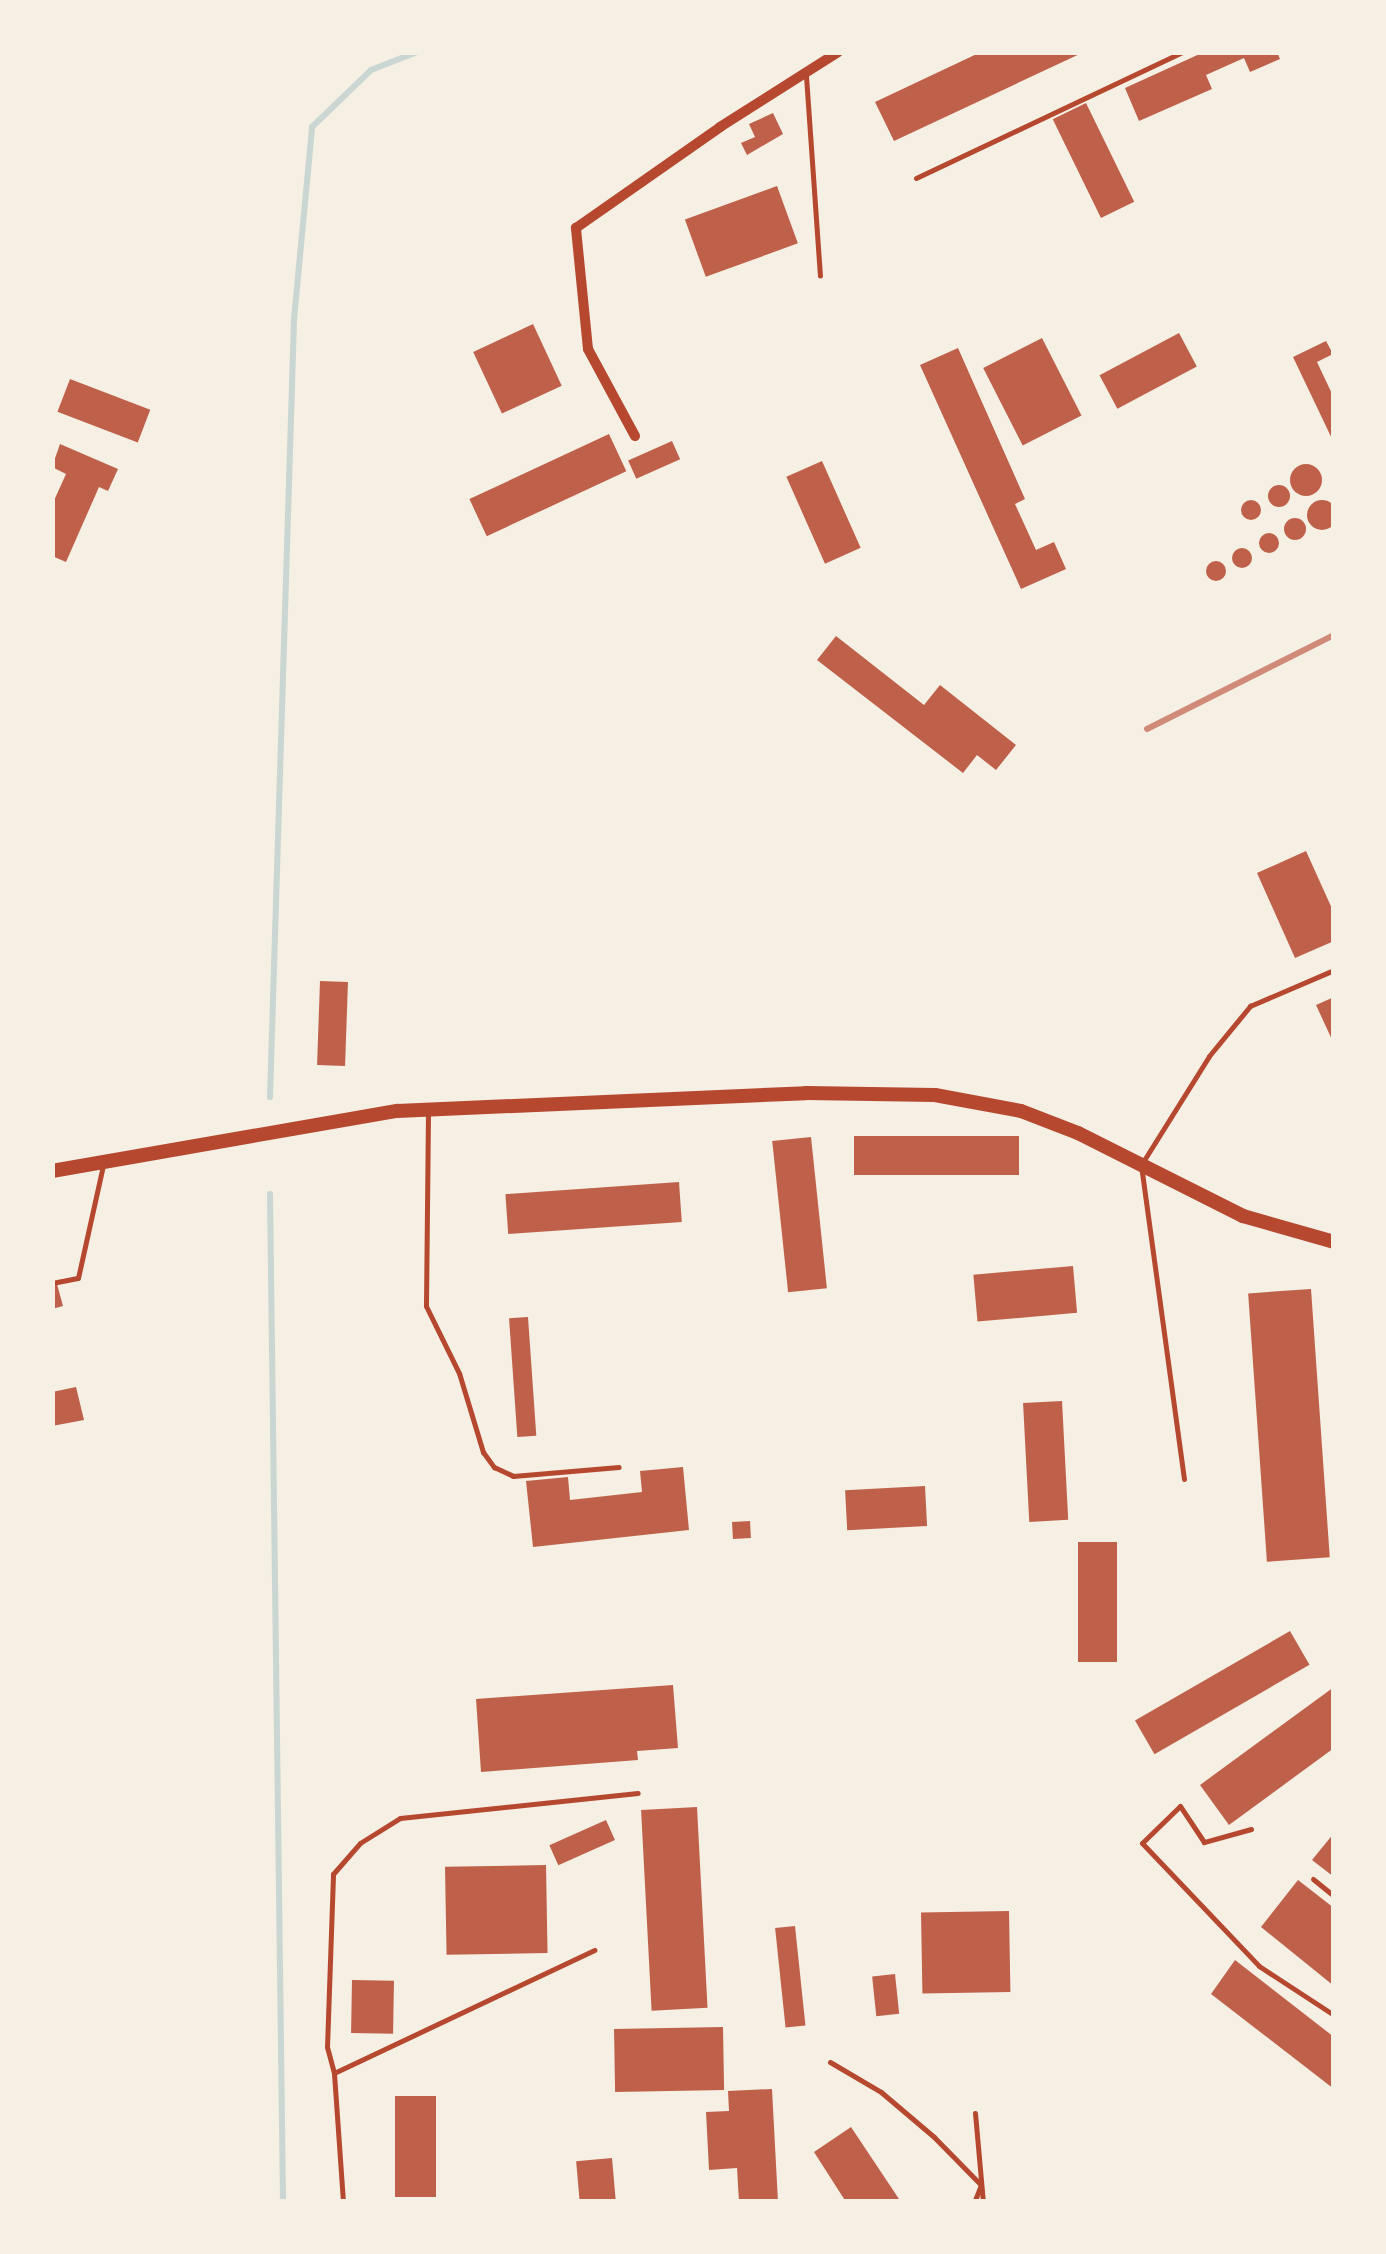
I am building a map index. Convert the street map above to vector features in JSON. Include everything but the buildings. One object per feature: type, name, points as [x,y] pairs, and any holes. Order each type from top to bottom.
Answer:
[{"type":"street","points":[[635,436],[588,349],[576,228],[838,52]]},
{"type":"street","points":[[52,1171],[397,1111],[806,1093],[935,1095],[1021,1111],[1244,1216],[1334,1242]]},
{"type":"lane","points":[[916,178],[1182,52]]},
{"type":"lane","points":[[806,73],[820,276]]},
{"type":"lane","points":[[1184,1479],[1141,1166],[1209,1056],[1250,1006],[1334,970]]},
{"type":"lane","points":[[428,1110],[426,1306],[459,1373],[483,1452],[494,1468],[513,1476],[619,1467]]},
{"type":"lane","points":[[52,1282],[78,1278],[104,1162]]},
{"type":"lane","points":[[344,2202],[334,2073],[327,2048],[333,1874],[360,1843],[400,1818],[638,1793]]},
{"type":"lane","points":[[1251,1829],[1204,1842],[1180,1806],[1142,1843],[1259,1966],[1334,2016]]},
{"type":"lane","points":[[1312,1879],[1334,1896]]},
{"type":"lane","points":[[334,2073],[594,1950]]},
{"type":"lane","points":[[830,2062],[881,2092],[981,2185]]},
{"type":"lane","points":[[975,2113],[983,2202]]},
{"type":"lane","points":[[974,2202],[981,2185]]},
{"type":"waterway","points":[[270,1097],[294,319],[312,127],[371,70],[417,52]]},
{"type":"waterway","points":[[270,1194],[283,2202]]},
{"type":"railway","points":[[1147,729],[1334,635]]}]
